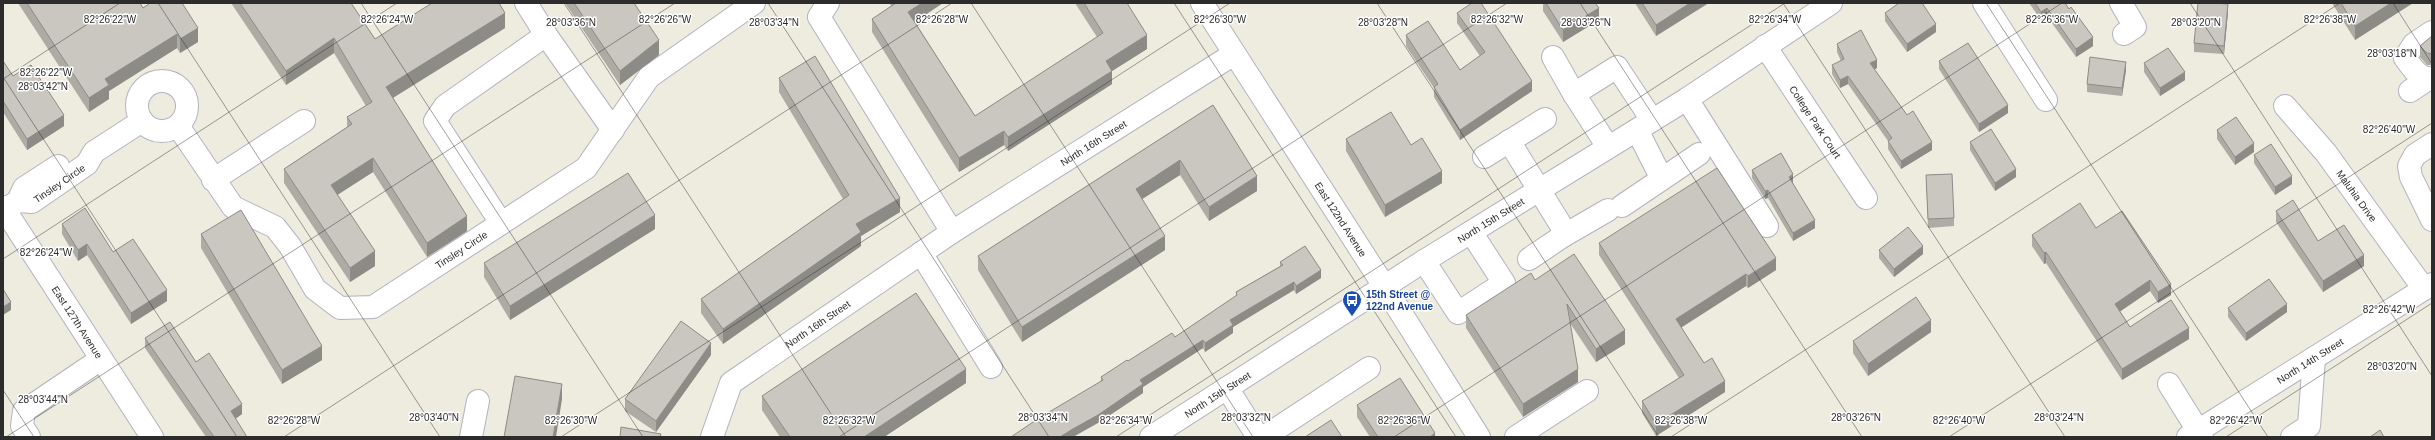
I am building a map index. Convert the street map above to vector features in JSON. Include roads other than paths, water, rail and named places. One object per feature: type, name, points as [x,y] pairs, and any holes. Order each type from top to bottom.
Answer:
[{"type":"street","points":[[526,3],[546,35],[613,130]]},
{"type":"street","name":"Tinsley Circle","points":[[178,126],[213,180],[233,206],[275,227],[290,246],[315,289],[340,308],[373,307],[586,168],[650,76],[732,9],[754,3]]},
{"type":"street","name":"East 122nd Avenue","points":[[1202,3],[1479,437]]},
{"type":"street","name":"North 15th Street","points":[[1151,437],[1384,286],[1686,99],[1831,3]]},
{"type":"street","points":[[1984,3],[2046,100]]},
{"type":"street","points":[[2121,3],[2135,27],[2124,34]]},
{"type":"street","points":[[824,10],[952,232]]},
{"type":"street","points":[[2430,78],[2415,73],[2405,58],[2414,44],[2432,32]]},
{"type":"street","points":[[501,223],[434,121],[445,106],[546,35]]},
{"type":"street","name":"College Park Court","points":[[1765,46],[1866,198]]},
{"type":"street","name":"North 16th Street","points":[[712,437],[731,383],[952,232],[1234,54]]},
{"type":"street","points":[[1553,56],[1574,94],[1608,147]]},
{"type":"street","points":[[1574,94],[1617,67],[1645,125],[1662,179]]},
{"type":"street","points":[[2410,91],[2430,78]]},
{"type":"street","points":[[158,81],[166,82],[181,89],[188,104],[186,116],[178,126],[171,130],[159,131],[147,126],[142,120],[138,105],[144,89],[158,81]]},
{"type":"street","points":[[1686,99],[1767,226]]},
{"type":"street","name":"Maluhia Drive","points":[[2285,106],[2330,159],[2428,286]]},
{"type":"street","points":[[1484,158],[1545,119]]},
{"type":"street","name":"Tinsley Circle","points":[[9,206],[24,188],[79,153],[94,152],[142,120]]},
{"type":"street","points":[[213,180],[304,122]]},
{"type":"street","points":[[1509,141],[1562,227],[1563,236]]},
{"type":"street","points":[[2432,144],[2415,155],[2409,166],[2411,177],[2432,220]]},
{"type":"street","points":[[1529,259],[1563,236],[1615,208],[1662,179],[1699,154]]},
{"type":"street","name":"East 127th Avenue","points":[[9,206],[101,359],[152,437]]},
{"type":"street","points":[[1424,261],[1458,313],[1504,283],[1471,232]]},
{"type":"street","points":[[921,253],[991,367]]},
{"type":"street","name":"North 14th Street","points":[[2196,435],[2428,286]]},
{"type":"street","points":[[2292,437],[2308,426],[2314,358]]},
{"type":"street","points":[[29,437],[22,426],[24,412],[101,359]]},
{"type":"street","points":[[1264,437],[1369,368]]},
{"type":"street","points":[[2169,384],[2196,435]]},
{"type":"street","points":[[1227,388],[1258,437]]},
{"type":"street","points":[[1516,437],[1587,391]]},
{"type":"street","points":[[471,437],[478,401]]},
{"type":"place","name":"15th Street @ 122nd Avenue","points":[[1352,317]]}]
